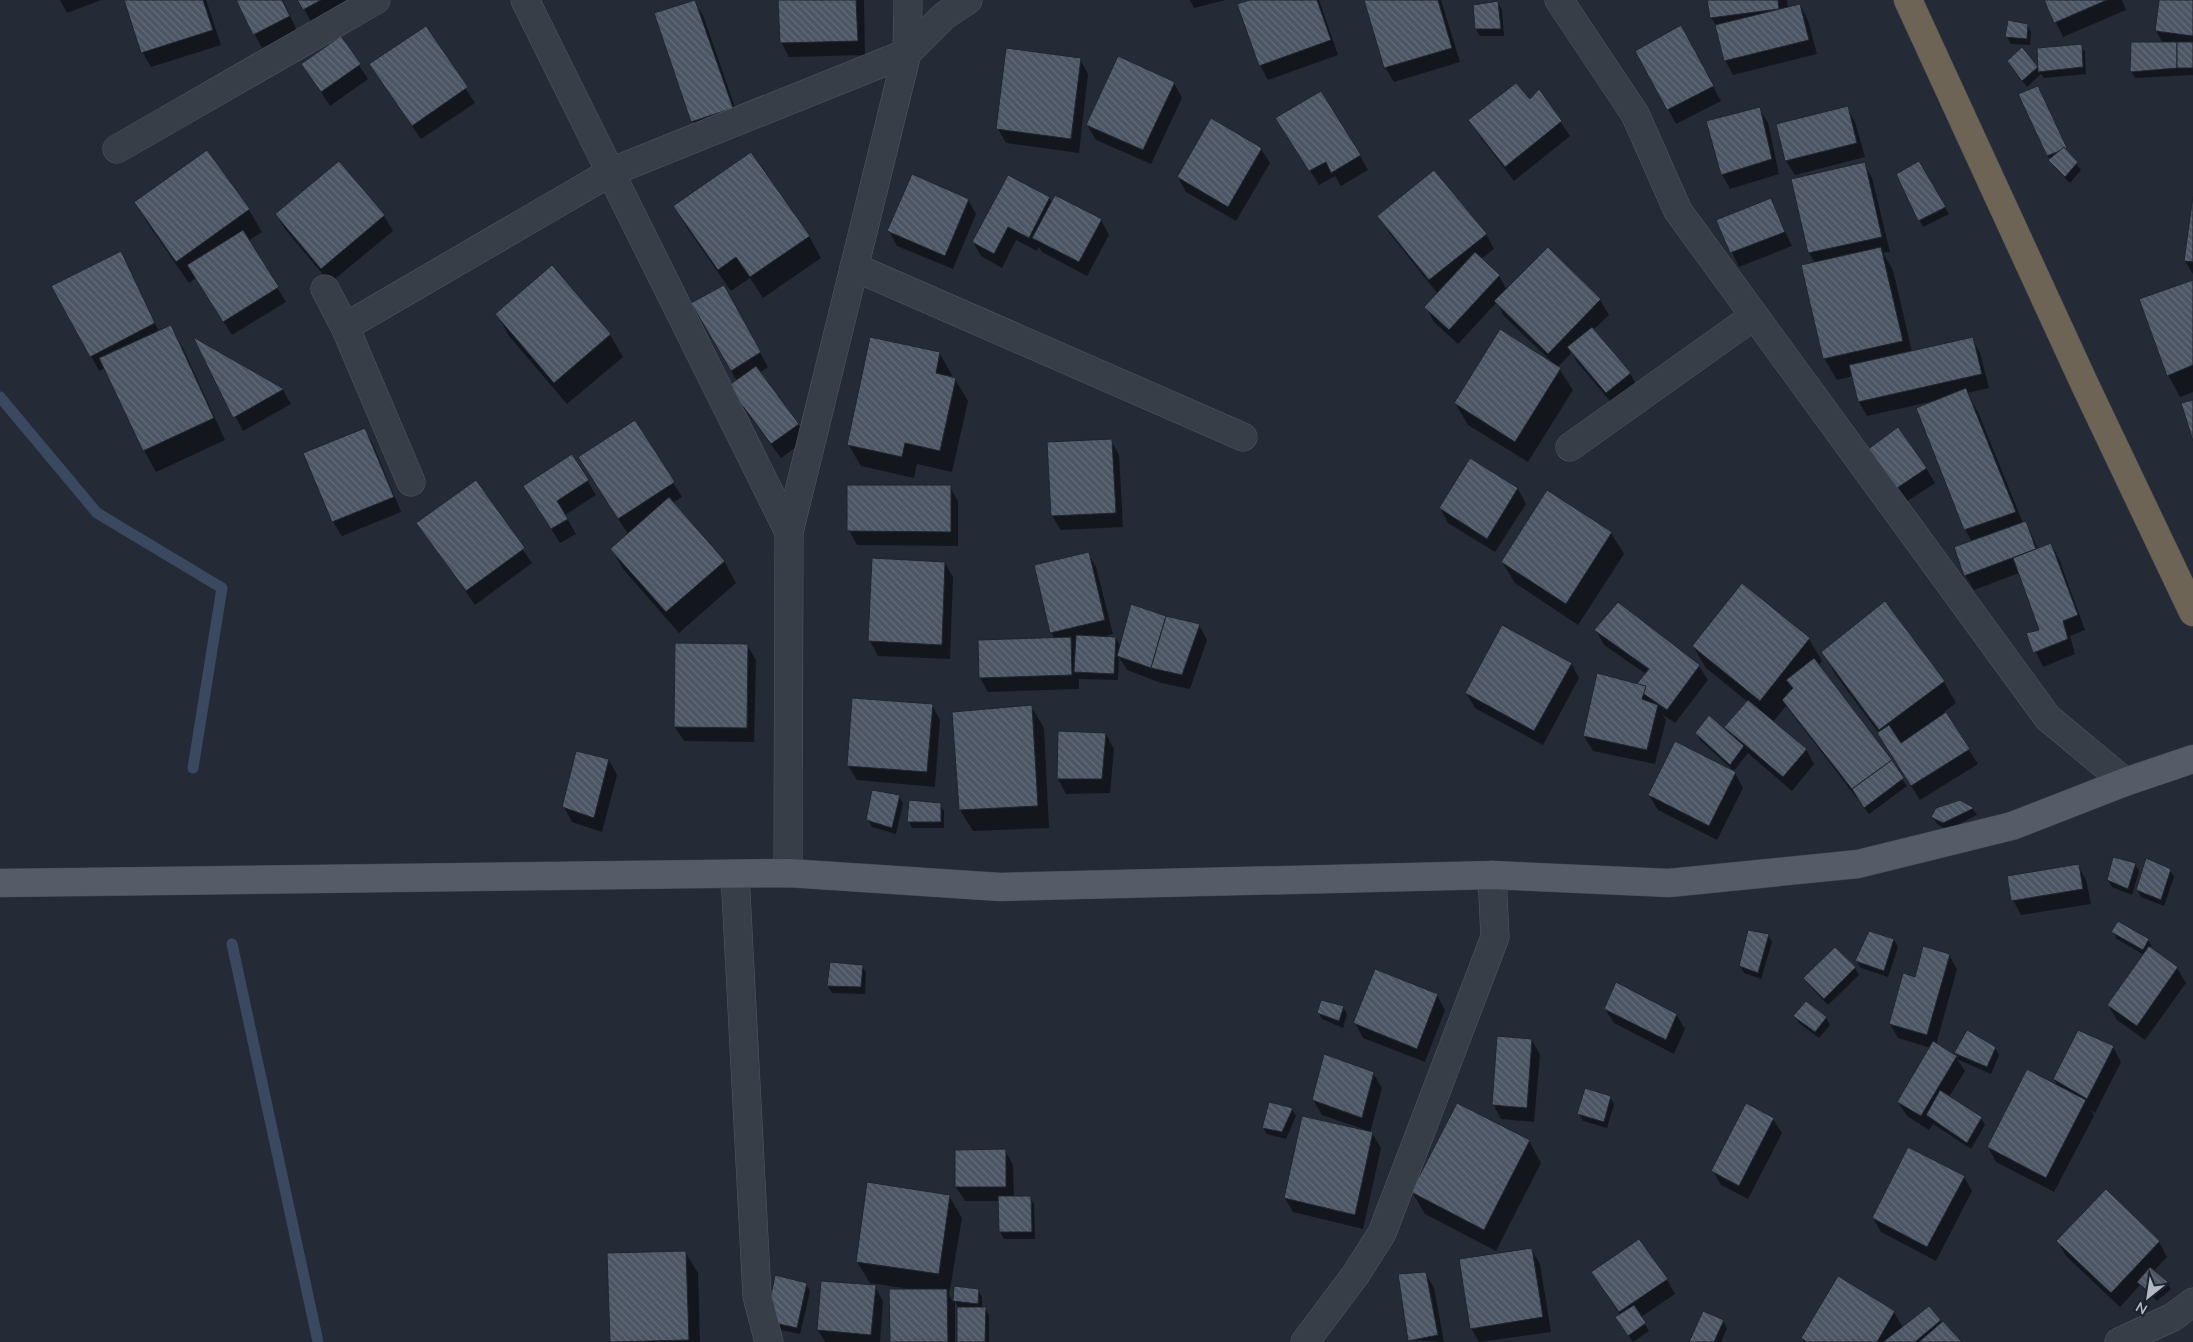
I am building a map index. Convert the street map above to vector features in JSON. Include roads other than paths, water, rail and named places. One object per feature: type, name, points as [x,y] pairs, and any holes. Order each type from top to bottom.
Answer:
[{"type":"highway","points":[[1908,0],[2085,385],[2193,612]]},
{"type":"main road","points":[[0,883],[788,874],[1000,886],[1492,875],[1670,883],[1858,864],[2012,826],[2125,782],[2193,760]]},
{"type":"street","points":[[117,149],[376,0]]},
{"type":"street","points":[[525,0],[789,532]]},
{"type":"street","points":[[788,874],[789,532],[907,52],[908,0]]},
{"type":"street","points":[[345,327],[611,172],[907,52],[944,16],[968,0]]},
{"type":"street","points":[[1560,0],[1635,114],[1678,211],[2048,718],[2125,782]]},
{"type":"street","points":[[854,267],[1243,437]]},
{"type":"street","points":[[326,289],[345,327],[411,482]]},
{"type":"street","points":[[1570,447],[1754,316]]},
{"type":"street","points":[[735,874],[757,1296],[769,1342]]},
{"type":"street","points":[[1304,1342],[1356,1274],[1382,1233],[1495,937],[1492,875]]},
{"type":"street","points":[[2119,1342],[2173,1317],[2193,1302]]},
{"type":"waterway","points":[[0,397],[97,513],[222,588],[193,768]]},
{"type":"waterway","points":[[232,944],[318,1342]]}]
